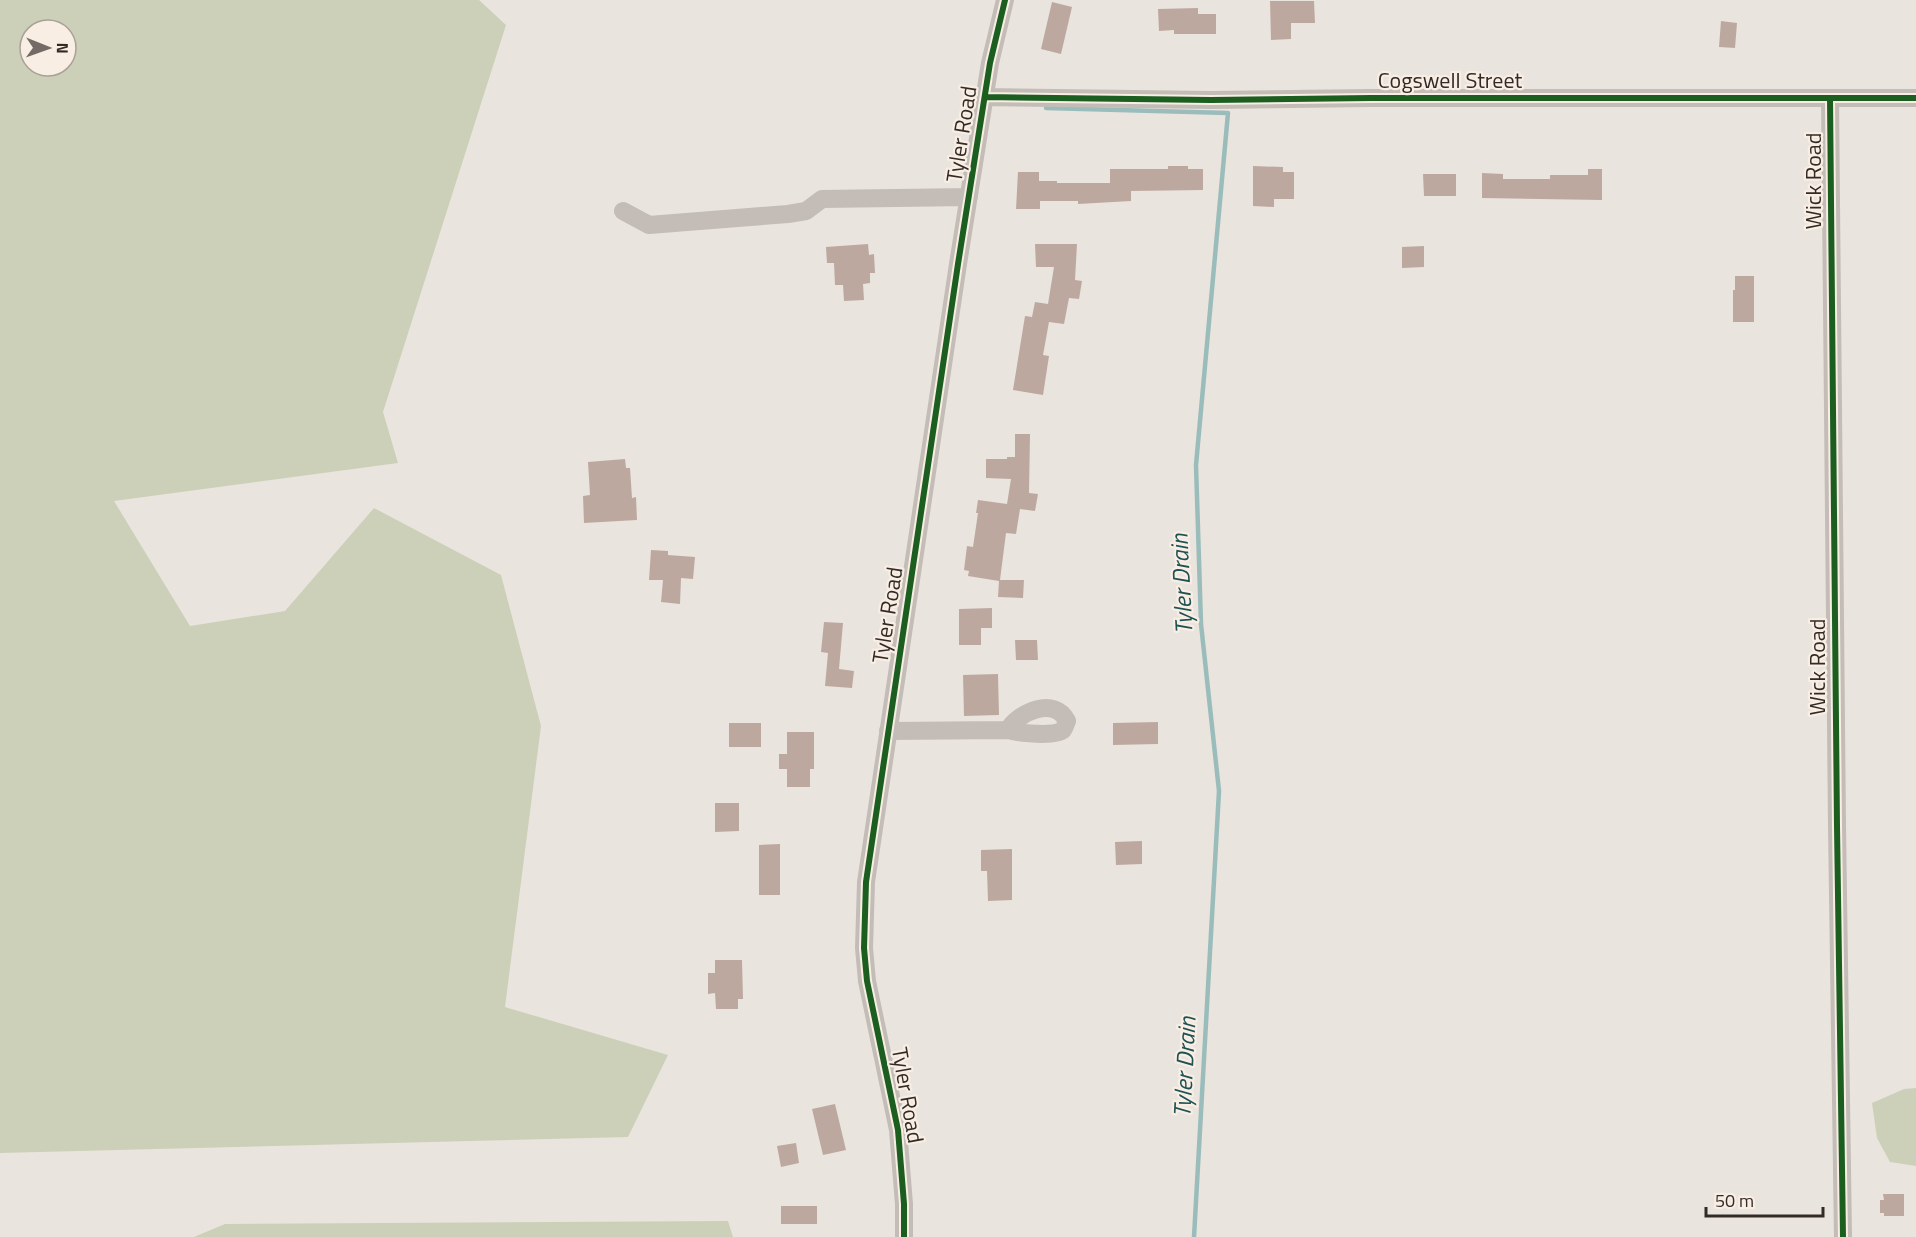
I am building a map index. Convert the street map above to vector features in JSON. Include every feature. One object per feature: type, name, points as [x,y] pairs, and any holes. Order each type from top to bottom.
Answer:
[{"type":"street","name":"Tyler Road","points":[[904,1237],[904,1204],[898,1130],[887,1070],[871,1005],[864,948],[866,882],[969,197],[985,97],[1005,0]]},
{"type":"street","name":"Cogswell Street","points":[[985,97],[1211,100],[1916,98]]},
{"type":"street","name":"Wick Road","points":[[1830,98],[1836,826],[1843,1237]]},
{"type":"street","points":[[623,211],[649,225],[806,211],[822,199],[969,197]]},
{"type":"street","points":[[888,730],[1008,730]]},
{"type":"green space","points":[[0,0],[479,0],[506,25],[383,412],[398,463],[114,501],[190,626],[285,611],[374,508],[501,575],[541,726],[505,1007],[668,1055],[628,1137],[0,1153]]},
{"type":"green space","points":[[1916,1088],[1916,1166],[1890,1162],[1877,1138],[1872,1103],[1904,1089]]},
{"type":"green space","points":[[728,1221],[733,1237],[194,1237],[225,1224]]},
{"type":"building","points":[[1270,1],[1314,1],[1315,23],[1291,23],[1291,39],[1271,40]]},
{"type":"building","points":[[1052,2],[1072,7],[1061,54],[1041,49]]},
{"type":"building","points":[[1198,8],[1198,14],[1216,14],[1216,34],[1174,34],[1174,30],[1159,31],[1158,9]]},
{"type":"building","points":[[1721,21],[1737,23],[1735,48],[1719,47]]},
{"type":"building","points":[[1168,166],[1203,169],[1203,190],[1131,191],[1131,201],[1078,204],[1078,201],[1040,201],[1040,209],[1016,209],[1018,172],[1039,172],[1039,181],[1110,183],[1110,169],[1168,169]]},
{"type":"building","points":[[1253,166],[1283,167],[1283,172],[1294,172],[1294,199],[1274,199],[1274,207],[1253,206]]},
{"type":"building","points":[[1588,169],[1602,169],[1602,200],[1482,198],[1482,173],[1503,174],[1503,179],[1550,179],[1550,175],[1588,175]]},
{"type":"building","points":[[1423,174],[1456,174],[1456,196],[1424,196]]},
{"type":"building","points":[[868,244],[869,255],[874,254],[875,273],[870,273],[870,283],[863,284],[864,300],[844,301],[843,285],[835,285],[834,263],[827,263],[826,247]]},
{"type":"building","points":[[1035,244],[1077,244],[1075,280],[1082,281],[1079,299],[1069,298],[1064,324],[1049,322],[1043,355],[1049,356],[1043,395],[1013,390],[1025,316],[1032,317],[1035,302],[1048,304],[1054,267],[1036,267]]},
{"type":"building","points":[[1424,246],[1424,267],[1402,268],[1402,247]]},
{"type":"building","points":[[1735,276],[1754,276],[1754,322],[1733,322]]},
{"type":"building","points":[[1015,434],[1030,434],[1029,493],[1038,494],[1035,511],[1020,509],[1016,534],[1006,533],[1000,580],[1024,580],[1023,598],[998,597],[999,581],[968,576],[969,571],[964,570],[967,546],[973,547],[978,500],[1007,504],[1011,479],[986,478],[986,459],[1015,457]]},
{"type":"building","points":[[625,459],[626,468],[630,468],[632,498],[636,497],[637,520],[584,523],[583,496],[590,495],[588,462]]},
{"type":"building","points":[[651,550],[668,551],[668,555],[695,557],[693,579],[681,578],[680,604],[661,602],[663,580],[649,580]]},
{"type":"building","points":[[992,608],[992,628],[981,628],[981,645],[959,645],[959,609]]},
{"type":"building","points":[[824,622],[843,623],[839,669],[854,671],[852,688],[825,686],[828,653],[821,652]]},
{"type":"building","points":[[1015,640],[1037,640],[1038,660],[1016,660]]},
{"type":"building","points":[[998,674],[999,715],[964,716],[963,675]]},
{"type":"building","points":[[1158,722],[1158,744],[1113,745],[1113,723]]},
{"type":"building","points":[[729,723],[761,723],[761,747],[729,747]]},
{"type":"building","points":[[787,732],[814,732],[814,769],[810,769],[810,787],[787,787],[787,769],[779,769],[779,754],[787,754]]},
{"type":"building","points":[[715,803],[739,803],[739,831],[715,832]]},
{"type":"building","points":[[1142,841],[1142,864],[1116,865],[1115,842]]},
{"type":"building","points":[[780,844],[780,895],[759,895],[759,845]]},
{"type":"building","points":[[1012,849],[1012,900],[988,901],[987,871],[981,871],[981,850]]},
{"type":"building","points":[[715,960],[742,960],[743,999],[738,999],[738,1009],[716,1009],[715,993],[708,994],[708,973],[715,973]]},
{"type":"building","points":[[835,1104],[846,1150],[823,1155],[812,1109]]},
{"type":"building","points":[[796,1143],[799,1163],[781,1167],[777,1146]]},
{"type":"building","points":[[1883,1194],[1904,1194],[1904,1216],[1884,1216],[1884,1213],[1880,1213],[1880,1200],[1884,1200]]},
{"type":"building","points":[[781,1206],[817,1206],[817,1224],[781,1224]]},
{"type":"waterway","name":"Tyler Drain","points":[[1046,108],[1228,113],[1196,465],[1201,624],[1219,791],[1194,1237]]},
{"type":"cycle path","points":[[904,1237],[904,1204],[898,1130],[867,981],[864,948],[866,882],[958,264],[990,63],[1005,0]]},
{"type":"cycle path","points":[[985,97],[1211,100],[1916,98]]},
{"type":"cycle path","points":[[1830,98],[1843,1237]]}]
